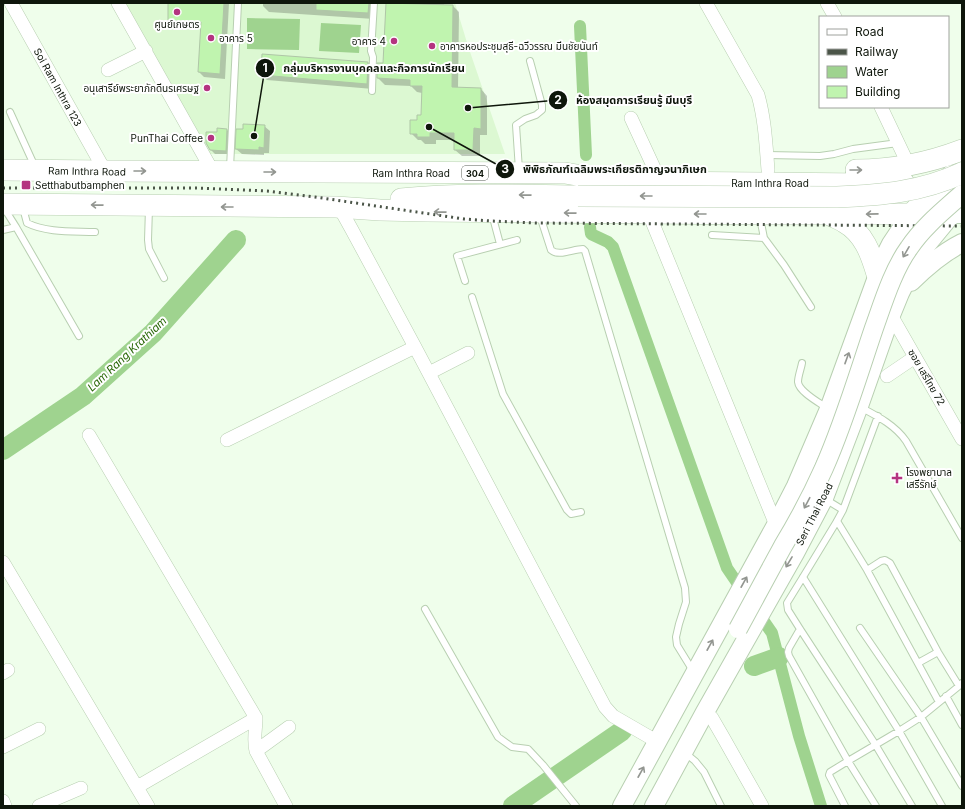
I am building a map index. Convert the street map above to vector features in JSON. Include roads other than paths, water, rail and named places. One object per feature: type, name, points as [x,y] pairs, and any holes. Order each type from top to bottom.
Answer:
[{"type":"highway","points":[[565,173],[655,170],[767,163],[872,170],[909,166],[938,159],[962,150]]},
{"type":"highway","points":[[911,214],[956,178],[962,166]]},
{"type":"highway","name":"Ram Inthra Road","points":[[3,170],[565,173],[600,179],[636,182],[730,183],[872,184],[956,178]]},
{"type":"highway","points":[[336,207],[410,198],[463,195],[837,197],[900,192],[923,187],[950,178],[956,178]]},
{"type":"highway","points":[[730,183],[731,214]]},
{"type":"highway","points":[[9,205],[336,207],[380,210],[649,214],[828,215],[911,214],[959,211]]},
{"type":"highway","points":[[828,215],[844,222],[860,235],[866,244],[877,274]]},
{"type":"main road","points":[[640,806],[741,636],[816,485],[840,426],[887,293],[908,248],[937,216],[962,194]]},
{"type":"main road","name":"Seri Thai Road","points":[[654,806],[705,712],[741,636],[767,601],[787,585],[794,552],[824,498],[900,293],[918,257],[929,242],[959,211]]},
{"type":"main road","points":[[622,806],[796,486],[829,409],[877,274],[891,244],[911,214]]},
{"type":"main road","points":[[900,293],[925,268],[943,254],[962,243]]},
{"type":"main road","points":[[819,431],[830,429],[836,431],[842,436],[845,443]]},
{"type":"street","name":"Soi Ram Inthra 123","points":[[11,3],[105,171]]},
{"type":"street","points":[[118,3],[146,51],[222,172]]},
{"type":"street","points":[[706,3],[758,95],[766,132],[767,163]]},
{"type":"street","points":[[827,3],[834,16]]},
{"type":"street","points":[[108,70],[146,51]]},
{"type":"street","points":[[881,108],[909,166]]},
{"type":"street","points":[[631,118],[655,170]]},
{"type":"street","points":[[336,207],[342,212],[416,347],[605,707],[613,716],[658,742]]},
{"type":"street","points":[[649,214],[776,525]]},
{"type":"street","name":"ซอย เสรีไทย 72","points":[[891,315],[962,439]]},
{"type":"street","points":[[227,440],[416,347]]},
{"type":"street","points":[[429,373],[468,354]]},
{"type":"street","points":[[887,376],[915,357]]},
{"type":"street","points":[[89,435],[256,718],[254,743],[256,751],[286,806]]},
{"type":"street","points":[[3,562],[148,806]]},
{"type":"street","points":[[705,712],[712,718],[724,737],[762,806]]},
{"type":"street","points":[[137,788],[256,718]]},
{"type":"street","points":[[256,751],[288,728]]},
{"type":"street","points":[[3,747],[39,729]]},
{"type":"street","points":[[39,806],[81,788]]},
{"type":"street","points":[[3,801],[5,806]]},
{"type":"lane","points":[[222,172],[238,3]]},
{"type":"lane","points":[[372,91],[373,57],[371,51],[374,3]]},
{"type":"lane","points":[[519,173],[516,125],[525,119],[536,115],[542,110],[530,61]]},
{"type":"lane","points":[[10,112],[37,170]]},
{"type":"lane","points":[[767,163],[834,154],[853,149],[898,143]]},
{"type":"lane","points":[[9,205],[16,227],[79,336]]},
{"type":"lane","points":[[9,205],[27,223],[35,227],[53,230],[96,232]]},
{"type":"lane","points":[[149,206],[149,249],[164,278]]},
{"type":"lane","points":[[491,212],[500,244]]},
{"type":"lane","points":[[539,212],[551,250],[558,253],[579,249],[583,249],[585,251],[686,588],[686,602],[678,624],[676,645],[695,673]]},
{"type":"lane","points":[[760,214],[764,238],[784,265],[811,307]]},
{"type":"lane","points":[[3,230],[16,227]]},
{"type":"lane","points":[[712,235],[764,238]]},
{"type":"lane","points":[[465,281],[457,256],[517,240]]},
{"type":"lane","points":[[472,297],[503,394],[567,510],[571,514],[581,512]]},
{"type":"lane","points":[[802,363],[798,383],[800,387],[804,392],[829,409]]},
{"type":"lane","points":[[859,406],[878,416],[902,434],[962,538]]},
{"type":"lane","points":[[878,416],[843,510],[802,577],[787,585],[787,606],[800,629],[875,744],[912,806]]},
{"type":"lane","points":[[824,498],[843,510]]},
{"type":"lane","points":[[837,521],[867,570],[939,702]]},
{"type":"lane","points":[[845,806],[829,775],[830,772],[921,717],[960,685],[938,652],[890,563],[885,560],[881,561],[867,570]]},
{"type":"lane","points":[[802,577],[899,731],[942,806]]},
{"type":"lane","points":[[425,609],[498,737],[512,748],[528,749],[576,806]]},
{"type":"lane","points":[[860,628],[921,717],[962,786]]},
{"type":"lane","points":[[800,629],[789,648],[789,656],[848,761],[876,806]]},
{"type":"lane","points":[[918,663],[938,652]]},
{"type":"lane","points":[[946,696],[962,725]]},
{"type":"lane","points":[[683,751],[695,761],[704,772],[721,806]]},
{"type":"water","points":[[247,18],[300,19],[299,50],[247,49]]},
{"type":"water","points":[[321,23],[361,25],[359,53],[319,51]]},
{"type":"waterway","points":[[580,26],[586,155]]},
{"type":"waterway","points":[[590,227],[591,234],[608,242],[613,247],[727,568],[744,593]]},
{"type":"waterway","name":"Lam Rang Krathiam","points":[[3,450],[83,396],[153,333],[236,240]]},
{"type":"waterway","points":[[756,610],[772,633],[799,736],[821,806]]},
{"type":"waterway","points":[[754,666],[779,657]]},
{"type":"waterway","points":[[513,806],[622,731]]},
{"type":"railway","points":[[3,188],[196,188],[267,191],[464,219],[536,223],[962,226]]},
{"type":"place","name":"ศูนย์เกษตร","points":[[177,12]]},
{"type":"place","name":"อาคาร 5","points":[[211,38]]},
{"type":"place","name":"อาคาร 4","points":[[394,41]]},
{"type":"place","name":"อาคารหอประชุมสุธี-ฉวีวรรณ มีนชัยนันท์","points":[[432,46]]},
{"type":"place","name":"อนุเสารีย์พระยาภักดีนรเศรษฐ","points":[[207,88]]},
{"type":"place","name":"ห้องสมุดการเรียนรู้ มีนบุรี","points":[[468,108]]},
{"type":"place","name":"พิพิธภัณฑ์เฉลิมพระเกียรติกาญจนาภิเษก","points":[[429,127]]},
{"type":"place","name":"กลุ่มบริหารงานบุคคลและกิจการนักเรียน","points":[[254,136]]},
{"type":"place","name":"PunThai Coffee","points":[[211,138]]},
{"type":"place","name":"Setthabutbamphen","points":[[26,185]]},
{"type":"place","name":"โรงพยาบาล เสรีรักษ์","points":[[897,478]]}]
